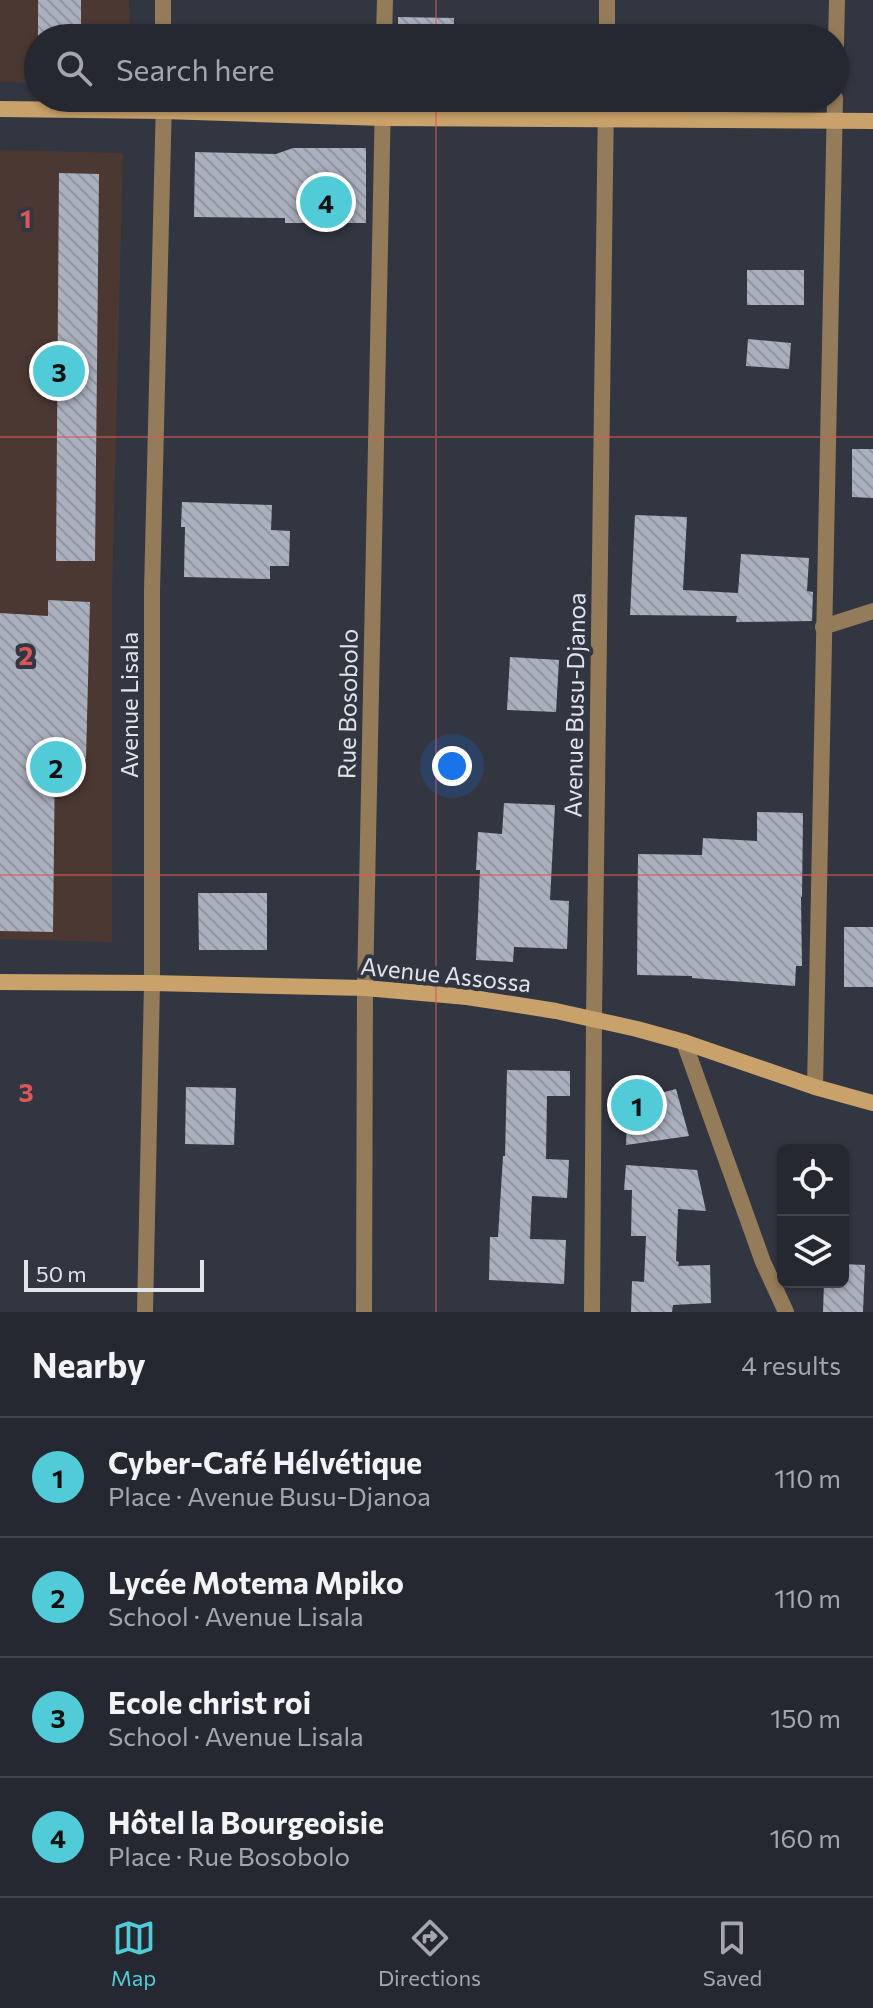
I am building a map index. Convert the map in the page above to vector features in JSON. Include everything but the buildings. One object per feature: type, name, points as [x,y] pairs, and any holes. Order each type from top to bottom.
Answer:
[{"type":"main road","points":[[0,109],[24,108]]},
{"type":"main road","points":[[289,112],[383,118],[873,121]]},
{"type":"main road","name":"Avenue Assossa","points":[[0,982],[365,988],[467,997],[594,1019],[684,1042],[815,1087],[873,1103]]},
{"type":"street","points":[[163,0],[163,24]]},
{"type":"street","points":[[384,24],[385,0]]},
{"type":"street","points":[[607,0],[607,24]]},
{"type":"street","points":[[836,24],[837,0]]},
{"type":"street","name":"Avenue Lisala","points":[[145,1312],[152,983],[152,591],[164,112]]},
{"type":"street","name":"Rue Bosobolo","points":[[364,1312],[365,988],[383,112]]},
{"type":"street","name":"Avenue Busu-Djanoa","points":[[592,1312],[606,112]]},
{"type":"street","points":[[815,1087],[834,112]]},
{"type":"street","points":[[823,627],[873,611]]},
{"type":"street","points":[[684,1042],[763,1262],[786,1312]]},
{"type":"shaded area","points":[[0,0],[129,0],[130,24],[24,24],[24,83],[0,82]]},
{"type":"shaded area","points":[[0,150],[123,153],[112,595],[112,942],[0,939]]},
{"type":"place","name":"Hôtel la Bourgeoisie","points":[[326,202]]},
{"type":"place","name":"Ecole christ roi","points":[[59,371]]},
{"type":"place","name":"Lycée Motema Mpiko","points":[[56,767]]},
{"type":"place","name":"Cyber-Café Hélvétique","points":[[637,1105]]}]
